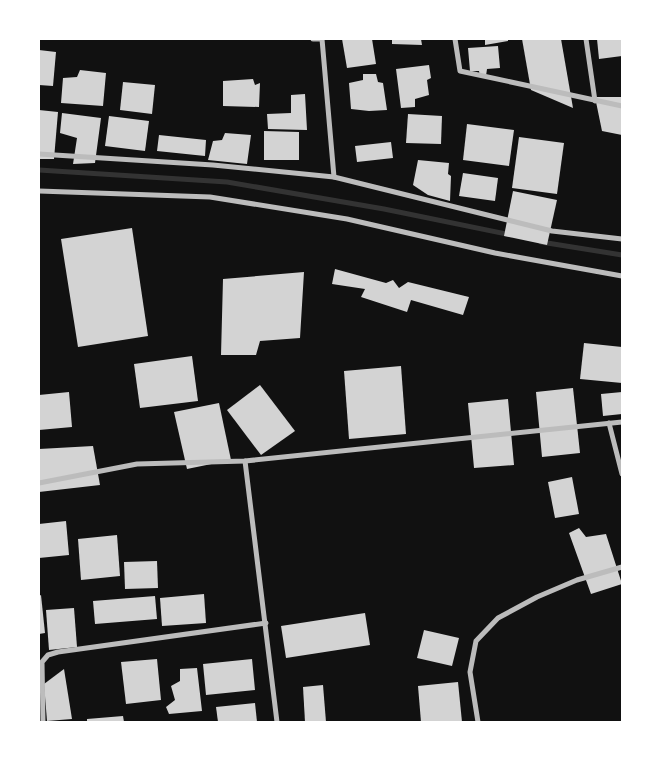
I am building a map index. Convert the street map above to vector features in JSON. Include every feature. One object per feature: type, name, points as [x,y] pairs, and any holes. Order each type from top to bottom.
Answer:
[{"type":"street","points":[[313,39],[322,39],[334,177]]},
{"type":"street","points":[[455,39],[460,71],[622,106]]},
{"type":"street","points":[[586,39],[596,101]]},
{"type":"street","points":[[39,154],[213,165],[334,177],[552,231],[622,239]]},
{"type":"street","points":[[39,191],[210,197],[346,219],[495,253],[622,276]]},
{"type":"street","points":[[39,484],[137,464],[245,461],[622,422]]},
{"type":"street","points":[[608,424],[622,474]]},
{"type":"street","points":[[245,461],[277,722]]},
{"type":"street","points":[[478,722],[470,672],[476,641],[498,618],[537,597],[577,580],[622,567]]},
{"type":"street","points":[[42,722],[42,662],[48,655],[266,623]]},
{"type":"building","points":[[342,39],[372,39],[376,64],[347,68]]},
{"type":"building","points":[[392,39],[421,39],[422,45],[392,44]]},
{"type":"building","points":[[485,39],[508,39],[508,41],[485,45]]},
{"type":"building","points":[[522,39],[561,39],[573,108],[531,90]]},
{"type":"building","points":[[597,39],[622,39],[622,56],[599,59]]},
{"type":"building","points":[[498,46],[500,68],[487,69],[486,76],[480,77],[479,71],[470,71],[468,48]]},
{"type":"building","points":[[39,50],[56,52],[53,86],[39,85]]},
{"type":"building","points":[[429,65],[431,78],[427,80],[429,95],[415,99],[415,107],[401,108],[396,69]]},
{"type":"building","points":[[80,70],[106,73],[103,106],[61,103],[63,78],[77,77]]},
{"type":"building","points":[[363,74],[376,74],[378,82],[383,83],[387,110],[351,109],[349,83],[363,80]]},
{"type":"building","points":[[253,79],[255,85],[260,83],[259,107],[223,106],[223,81]]},
{"type":"building","points":[[123,82],[155,85],[152,114],[120,110]]},
{"type":"building","points":[[305,94],[307,130],[268,129],[267,114],[291,113],[291,95]]},
{"type":"building","points":[[595,97],[622,97],[622,135],[602,131]]},
{"type":"building","points":[[39,110],[58,112],[54,159],[39,159]]},
{"type":"building","points":[[62,113],[101,118],[95,163],[73,164],[77,138],[60,133]]},
{"type":"building","points":[[408,114],[442,116],[441,144],[406,143]]},
{"type":"building","points":[[109,116],[149,121],[145,151],[105,146]]},
{"type":"building","points":[[467,124],[514,130],[509,166],[463,160]]},
{"type":"building","points":[[264,131],[299,132],[299,160],[264,160]]},
{"type":"building","points":[[225,133],[251,135],[247,164],[208,160],[213,141],[222,140]]},
{"type":"building","points":[[159,135],[206,140],[205,156],[157,151]]},
{"type":"building","points":[[519,137],[564,143],[557,194],[512,188]]},
{"type":"building","points":[[391,142],[393,158],[357,162],[355,146]]},
{"type":"building","points":[[418,160],[449,163],[448,174],[451,176],[450,201],[428,195],[413,185]]},
{"type":"building","points":[[463,173],[498,178],[495,201],[459,196]]},
{"type":"building","points":[[513,191],[557,200],[547,245],[504,236]]},
{"type":"building","points":[[132,228],[148,336],[78,347],[61,239]]},
{"type":"building","points":[[335,269],[386,283],[393,280],[399,288],[408,282],[469,297],[463,315],[411,300],[407,312],[361,297],[365,289],[332,284]]},
{"type":"building","points":[[304,272],[300,338],[260,341],[256,355],[221,355],[223,279]]},
{"type":"building","points":[[584,343],[622,347],[622,383],[580,379]]},
{"type":"building","points":[[192,356],[198,401],[140,408],[134,364]]},
{"type":"building","points":[[401,366],[406,434],[349,439],[344,371]]},
{"type":"building","points":[[260,385],[295,431],[261,455],[227,410]]},
{"type":"building","points":[[573,388],[580,453],[542,457],[536,392]]},
{"type":"building","points":[[69,392],[72,427],[39,430],[39,395]]},
{"type":"building","points":[[622,392],[622,414],[603,416],[601,394]]},
{"type":"building","points":[[508,399],[514,465],[474,468],[468,403]]},
{"type":"building","points":[[219,403],[231,460],[187,469],[174,412]]},
{"type":"building","points":[[93,446],[100,485],[39,492],[39,449]]},
{"type":"building","points":[[572,477],[579,514],[555,518],[548,482]]},
{"type":"building","points":[[66,521],[69,555],[39,558],[39,524]]},
{"type":"building","points":[[579,528],[586,537],[606,534],[622,584],[591,594],[569,533]]},
{"type":"building","points":[[117,535],[120,576],[81,580],[78,539]]},
{"type":"building","points":[[157,561],[158,588],[125,589],[124,562]]},
{"type":"building","points":[[204,594],[206,623],[162,626],[160,598]]},
{"type":"building","points":[[41,595],[45,633],[39,634],[39,596]]},
{"type":"building","points":[[155,596],[157,619],[95,624],[93,601]]},
{"type":"building","points":[[74,608],[77,647],[49,650],[46,610]]},
{"type":"building","points":[[365,613],[370,645],[286,658],[281,626]]},
{"type":"building","points":[[424,630],[459,638],[452,666],[417,658]]},
{"type":"building","points":[[157,659],[161,700],[126,704],[121,662]]},
{"type":"building","points":[[252,659],[255,690],[206,695],[203,664]]},
{"type":"building","points":[[197,668],[202,711],[169,714],[166,707],[175,700],[171,686],[180,681],[180,669]]},
{"type":"building","points":[[64,669],[72,719],[47,721],[44,684]]},
{"type":"building","points":[[458,682],[462,722],[421,722],[418,686]]},
{"type":"building","points":[[323,685],[326,722],[305,722],[303,687]]},
{"type":"building","points":[[255,703],[257,722],[218,722],[216,707]]},
{"type":"building","points":[[123,716],[124,722],[87,722],[87,719]]},
{"type":"waterway","points":[[39,170],[227,182],[384,209],[511,235]]},
{"type":"waterway","points":[[541,242],[622,255]]}]
